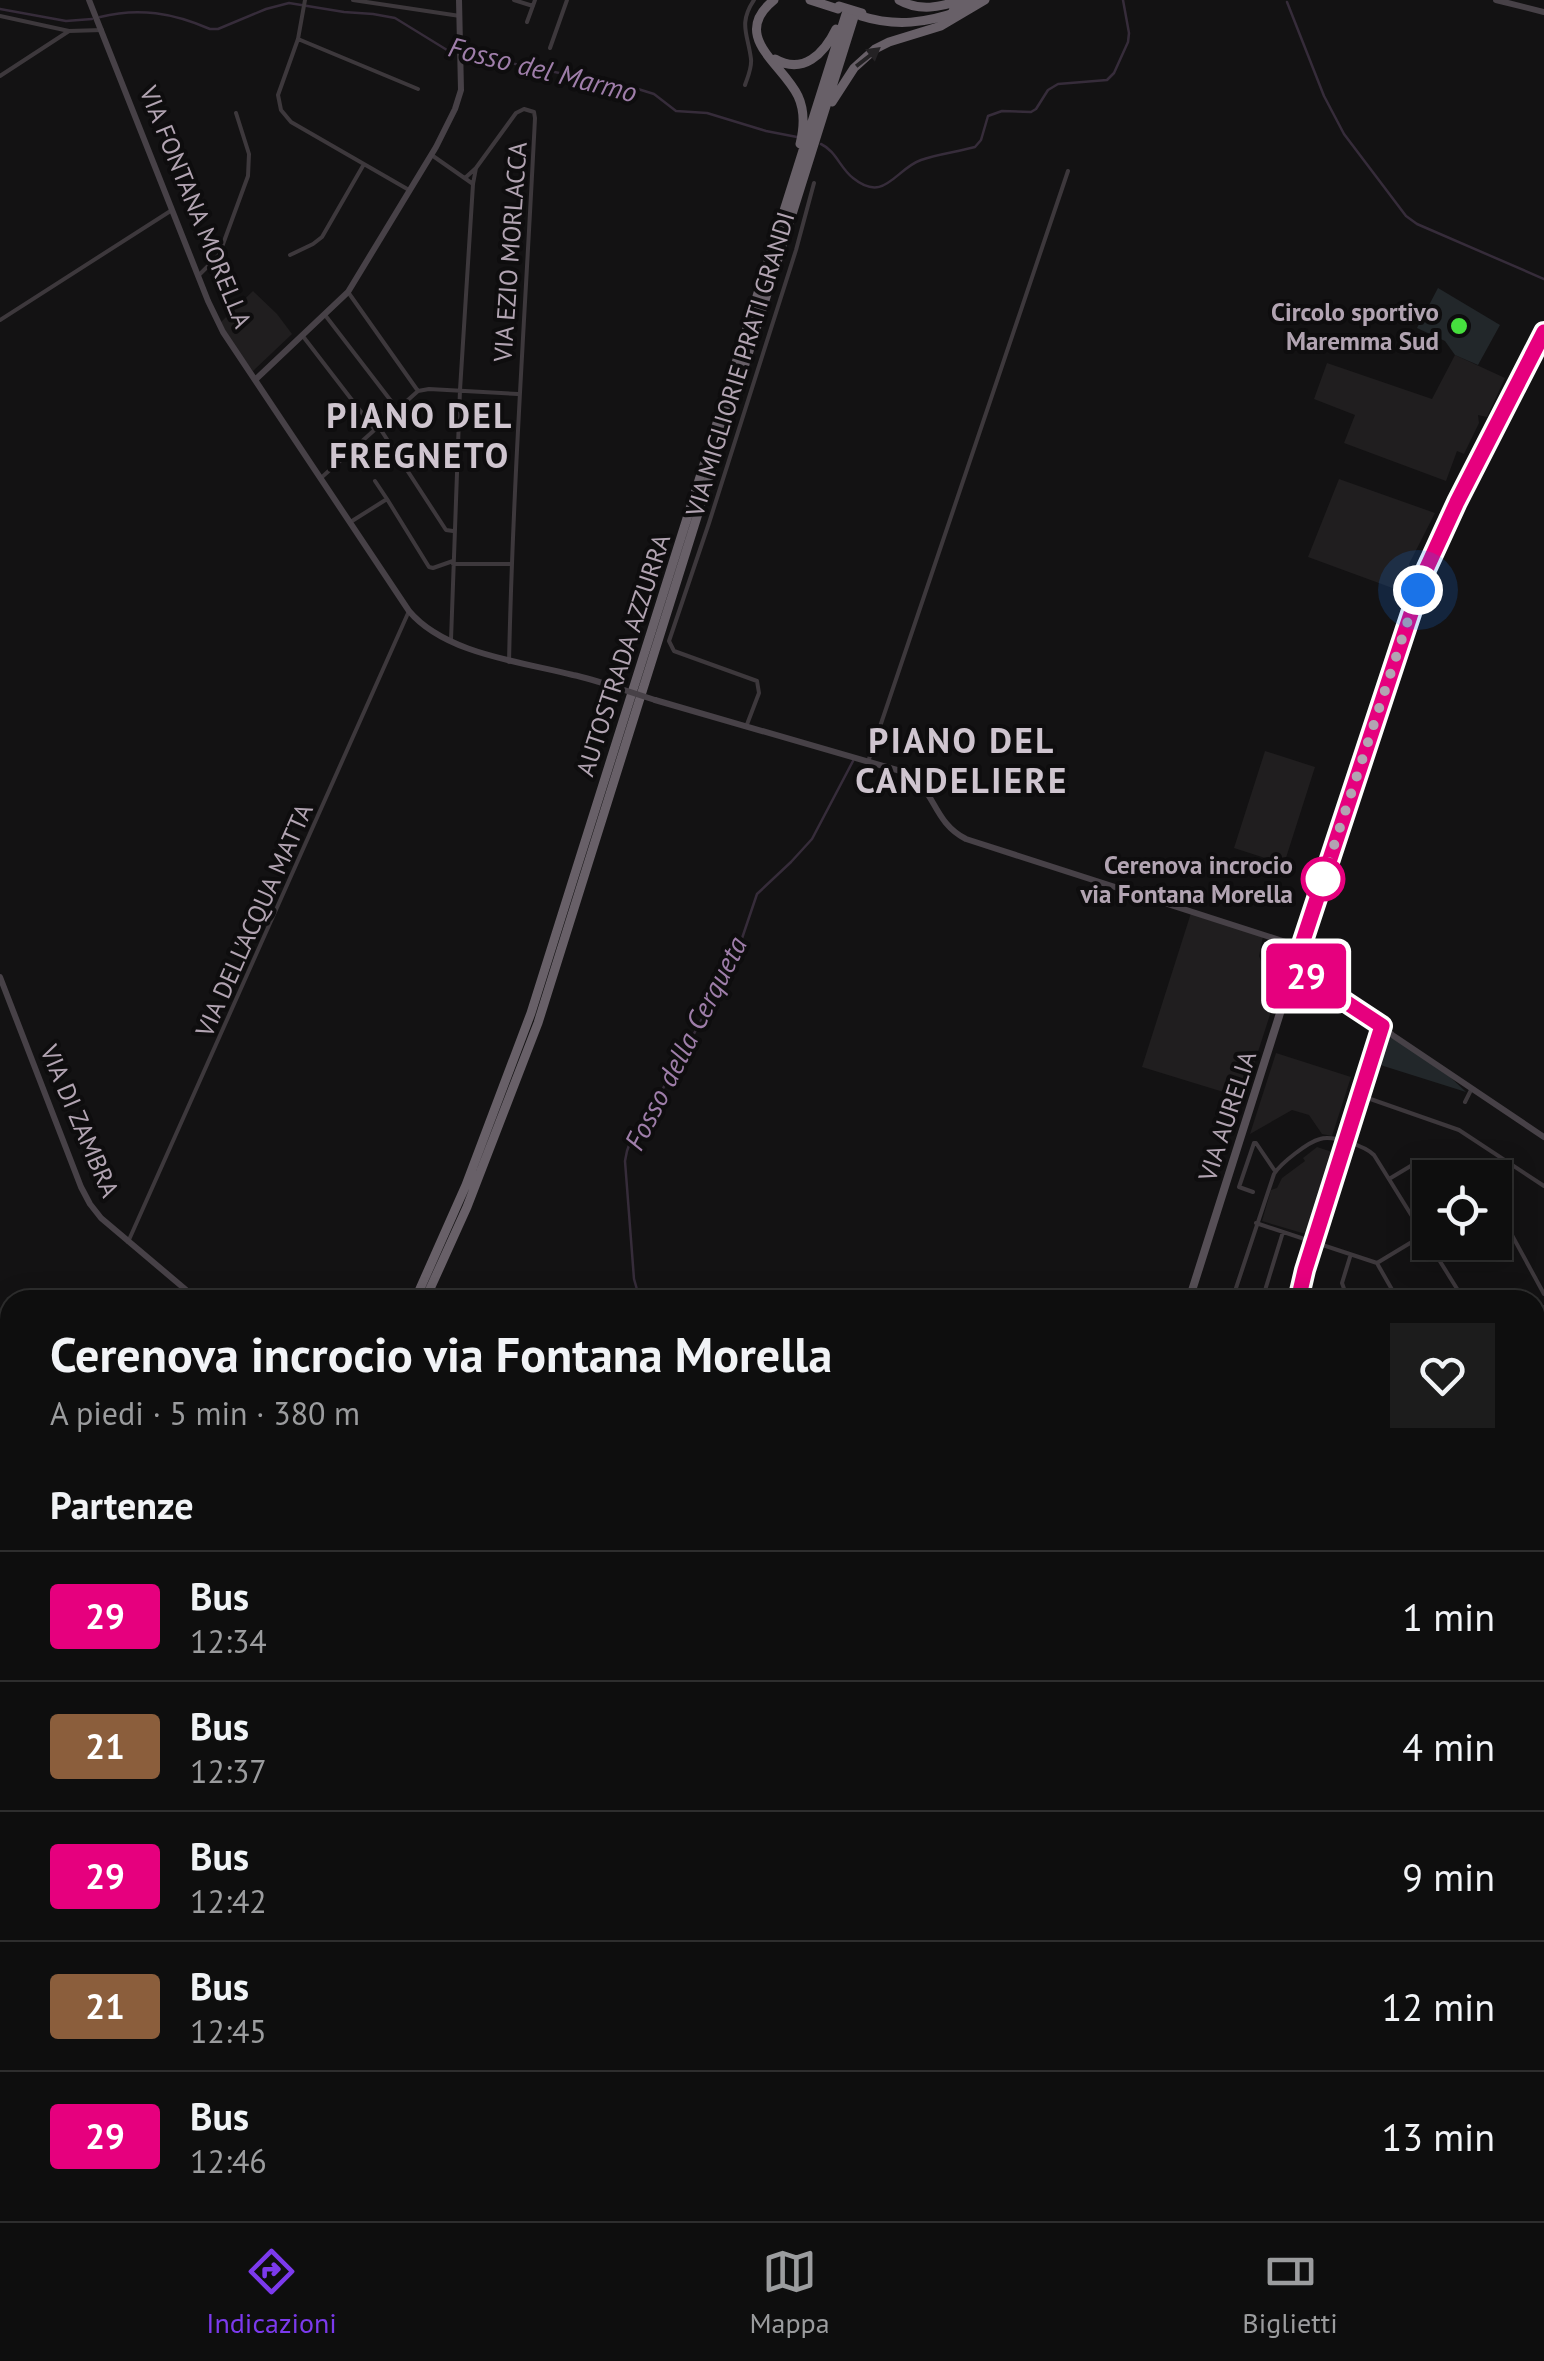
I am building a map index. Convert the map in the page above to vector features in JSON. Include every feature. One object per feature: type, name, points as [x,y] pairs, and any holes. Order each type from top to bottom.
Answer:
[{"type":"highway","points":[[777,0],[766,12],[760,36],[770,55],[787,65],[805,64],[819,55],[849,8]]},
{"type":"highway","points":[[777,0],[760,17],[758,36],[762,50],[797,93],[810,141]]},
{"type":"highway","points":[[810,0],[849,8]]},
{"type":"highway","points":[[820,0],[890,23],[918,23],[978,2]]},
{"type":"highway","points":[[899,0],[924,8],[962,0]]},
{"type":"highway","points":[[789,211],[786,192],[837,91],[854,68],[889,42],[948,22],[978,2]]},
{"type":"highway","points":[[789,211],[800,200],[810,141],[849,8]]},
{"type":"highway","name":"AUTOSTRADA AZZURRA","points":[[419,1290],[457,1206],[527,1025],[789,211]]},
{"type":"highway","name":"AUTOSTRADA AZZURRA","points":[[430,1290],[467,1207],[538,1023],[789,211]]},
{"type":"main road","name":"VIA AURELIA","points":[[1192,1290],[1424,574],[1544,332]]},
{"type":"street","name":"VIA FONTANA MORELLA","points":[[89,0],[223,332],[410,610],[426,627],[509,662],[571,674],[904,772],[919,780],[946,826],[966,839],[1301,947]]},
{"type":"street","points":[[305,0],[298,39],[279,90],[283,114],[409,190]]},
{"type":"street","points":[[353,0],[460,16]]},
{"type":"street","points":[[254,380],[348,292],[432,155],[459,98],[459,0]]},
{"type":"street","points":[[514,0],[534,3],[527,22]]},
{"type":"street","points":[[550,48],[567,0]]},
{"type":"street","points":[[745,84],[751,62],[745,23],[754,0]]},
{"type":"street","points":[[1496,0],[1544,12]]},
{"type":"street","points":[[0,16],[69,31],[100,27]]},
{"type":"street","points":[[0,76],[69,31]]},
{"type":"street","points":[[298,39],[418,89]]},
{"type":"street","points":[[198,276],[220,256],[248,176],[249,156],[236,112]]},
{"type":"street","name":"VIA EZIO MORLACCA","points":[[476,168],[517,112],[534,112],[518,394],[509,662]]},
{"type":"street","points":[[432,155],[473,184]]},
{"type":"street","points":[[290,255],[322,236],[364,164]]},
{"type":"street","points":[[465,178],[476,168]]},
{"type":"street","points":[[451,640],[460,390],[476,168]]},
{"type":"street","points":[[868,762],[1068,171]]},
{"type":"street","name":"VIA MIGLIORIE PRATI GRANDI","points":[[746,726],[759,694],[757,681],[675,652],[669,641],[796,250],[814,183]]},
{"type":"street","points":[[0,320],[172,210]]},
{"type":"street","points":[[348,292],[418,390]]},
{"type":"street","points":[[325,315],[398,410]]},
{"type":"street","points":[[302,334],[377,429],[446,530],[454,531]]},
{"type":"street","points":[[322,477],[418,390],[518,394]]},
{"type":"street","points":[[375,480],[429,567],[448,561],[511,564]]},
{"type":"street","points":[[352,522],[387,500]]},
{"type":"street","name":"VIA DELL'ACQUA MATTA","points":[[128,1242],[410,610]]},
{"type":"street","points":[[1294,968],[1544,1137]]},
{"type":"street","name":"VIA DI ZAMBRA","points":[[0,978],[84,1193],[98,1215],[186,1290]]},
{"type":"street","points":[[1369,1018],[1375,1044]]},
{"type":"street","points":[[1300,1290],[1312,1242],[1382,1026]]},
{"type":"street","points":[[1375,1044],[1392,1033]]},
{"type":"street","points":[[1465,1102],[1472,1088]]},
{"type":"street","points":[[1359,1095],[1459,1130],[1503,1160]]},
{"type":"street","points":[[1235,1290],[1276,1171],[1319,1139],[1370,1150],[1412,1215]]},
{"type":"street","points":[[1253,1192],[1238,1187],[1254,1143],[1276,1171]]},
{"type":"street","points":[[1390,1179],[1412,1165]]},
{"type":"street","points":[[1512,1166],[1544,1186]]},
{"type":"street","points":[[1256,1223],[1377,1263],[1392,1290]]},
{"type":"street","points":[[1265,1290],[1283,1232]]},
{"type":"street","points":[[1512,1235],[1542,1290]]},
{"type":"street","points":[[1377,1263],[1412,1241]]},
{"type":"street","points":[[1344,1290],[1342,1283],[1351,1255]]},
{"type":"street","points":[[1440,1260],[1458,1290]]},
{"type":"shaded area","name":"Circolo sportivo Maremma Sud","points":[[1438,288],[1500,325],[1478,365],[1455,355],[1445,341],[1417,328]]},
{"type":"shaded area","points":[[253,291],[292,334],[253,371],[221,322]]},
{"type":"shaded area","points":[[1455,355],[1505,378],[1487,417],[1478,415],[1479,423],[1464,454],[1457,451],[1446,481],[1344,443],[1355,415],[1314,399],[1327,363],[1432,399]]},
{"type":"shaded area","points":[[1339,479],[1435,513],[1409,564],[1413,573],[1406,593],[1308,557]]},
{"type":"shaded area","points":[[1265,751],[1315,767],[1284,864],[1234,848]]},
{"type":"shaded area","points":[[1191,913],[1263,936],[1259,956],[1270,983],[1278,990],[1243,1098],[1142,1067]]},
{"type":"shaded area","points":[[1392,1037],[1466,1092],[1374,1063],[1380,1047]]},
{"type":"shaded area","points":[[1276,1053],[1351,1077],[1332,1136],[1322,1134],[1309,1115],[1292,1110],[1250,1134]]},
{"type":"shaded area","points":[[1317,1147],[1335,1153],[1309,1235],[1262,1221],[1271,1190]]},
{"type":"waterway","name":"Fosso del Marmo","points":[[821,144],[853,178],[873,187],[882,186],[921,160],[975,147],[988,116],[1002,111],[1031,112],[1048,90],[1058,84],[1107,80],[1128,42],[1123,0]]},
{"type":"waterway","points":[[1287,2],[1324,96],[1344,134],[1406,216],[1544,279]]},
{"type":"waterway","name":"Fosso del Marmo","points":[[100,17],[156,13],[218,29],[289,3],[373,14],[395,18],[447,50],[638,89],[654,94],[676,111],[707,113],[797,137]]},
{"type":"waterway","name":"Fosso del Marmo","points":[[0,9],[66,21],[92,19]]},
{"type":"waterway","name":"Fosso della Cerqueta","points":[[637,1290],[625,1161],[634,1131],[670,1078],[736,956],[757,894],[812,839],[853,761]]},
{"type":"bus line","name":"29","points":[[1300,1290],[1382,1026],[1294,968],[1424,574],[1544,332]]},
{"type":"place","name":"Circolo sportivo Maremma Sud","points":[[1459,326]]},
{"type":"place","name":"Cerenova incrocio via Fontana Morella","points":[[1323,879]]},
{"type":"district","name":"PIANO DEL FREGNETO","points":[[420,435]]},
{"type":"district","name":"PIANO DEL CANDELIERE","points":[[962,760]]},
{"type":"route","points":[[1323,879],[1418,590]]}]
